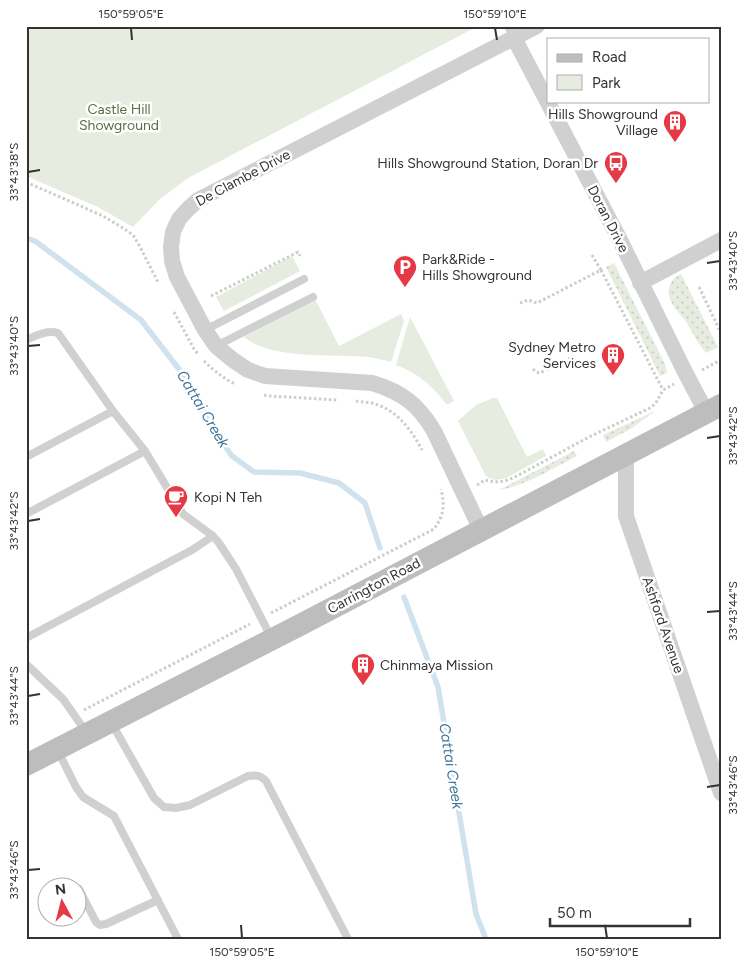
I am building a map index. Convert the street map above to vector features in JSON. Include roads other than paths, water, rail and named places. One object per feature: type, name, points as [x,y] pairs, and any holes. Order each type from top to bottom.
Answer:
[{"type":"main road","name":"Carrington Road","points":[[26,765],[714,408]]},
{"type":"street","name":"De Clambe Drive","points":[[481,530],[434,431],[414,405],[387,388],[372,383],[265,376],[248,370],[216,346],[205,330],[177,277],[172,261],[171,247],[173,232],[179,219],[198,200],[511,32],[537,26]]},
{"type":"street","name":"Doran Drive","points":[[511,32],[547,101]]},
{"type":"street","name":"Doran Drive","points":[[548,102],[640,282],[714,408]]},
{"type":"street","points":[[640,282],[721,240]]},
{"type":"street","name":"Ashford Avenue","points":[[626,454],[626,516],[721,792]]},
{"type":"lane","points":[[205,330],[304,279]]},
{"type":"lane","points":[[216,346],[313,297]]},
{"type":"lane","points":[[26,340],[52,331],[58,333],[114,411],[145,450],[183,514],[220,543],[272,639]]},
{"type":"lane","points":[[26,457],[114,411]]},
{"type":"lane","points":[[26,514],[145,450]]},
{"type":"lane","points":[[26,638],[192,550],[213,536]]},
{"type":"lane","points":[[26,664],[64,699],[87,734]]},
{"type":"lane","points":[[111,722],[154,798],[164,807],[176,808],[190,804],[248,776],[256,775],[262,777],[266,781],[348,939]]},
{"type":"lane","points":[[58,749],[76,787],[83,797],[114,816],[178,939]]},
{"type":"lane","points":[[88,906],[96,922],[100,925],[158,900]]},
{"type":"waterway","name":"Cattai Creek","points":[[26,238],[35,241],[141,320],[182,373],[214,431],[232,456],[254,472],[300,473],[339,483],[365,503],[380,548]]},
{"type":"waterway","name":"Cattai Creek","points":[[404,597],[438,687],[476,914],[486,939]]},
{"type":"place","name":"Hills Showground Village","points":[[675,143]]},
{"type":"place","name":"Hills Showground Station, Doran Dr","points":[[616,184]]},
{"type":"place","name":"Park&Ride - Hills Showground","points":[[405,288]]},
{"type":"place","name":"Sydney Metro Services","points":[[613,376]]},
{"type":"place","name":"Kopi N Teh","points":[[176,518]]},
{"type":"place","name":"Chinmaya Mission","points":[[363,686]]},
{"type":"park label","name":"Castle Hill Showground","points":[[119,118]]}]
